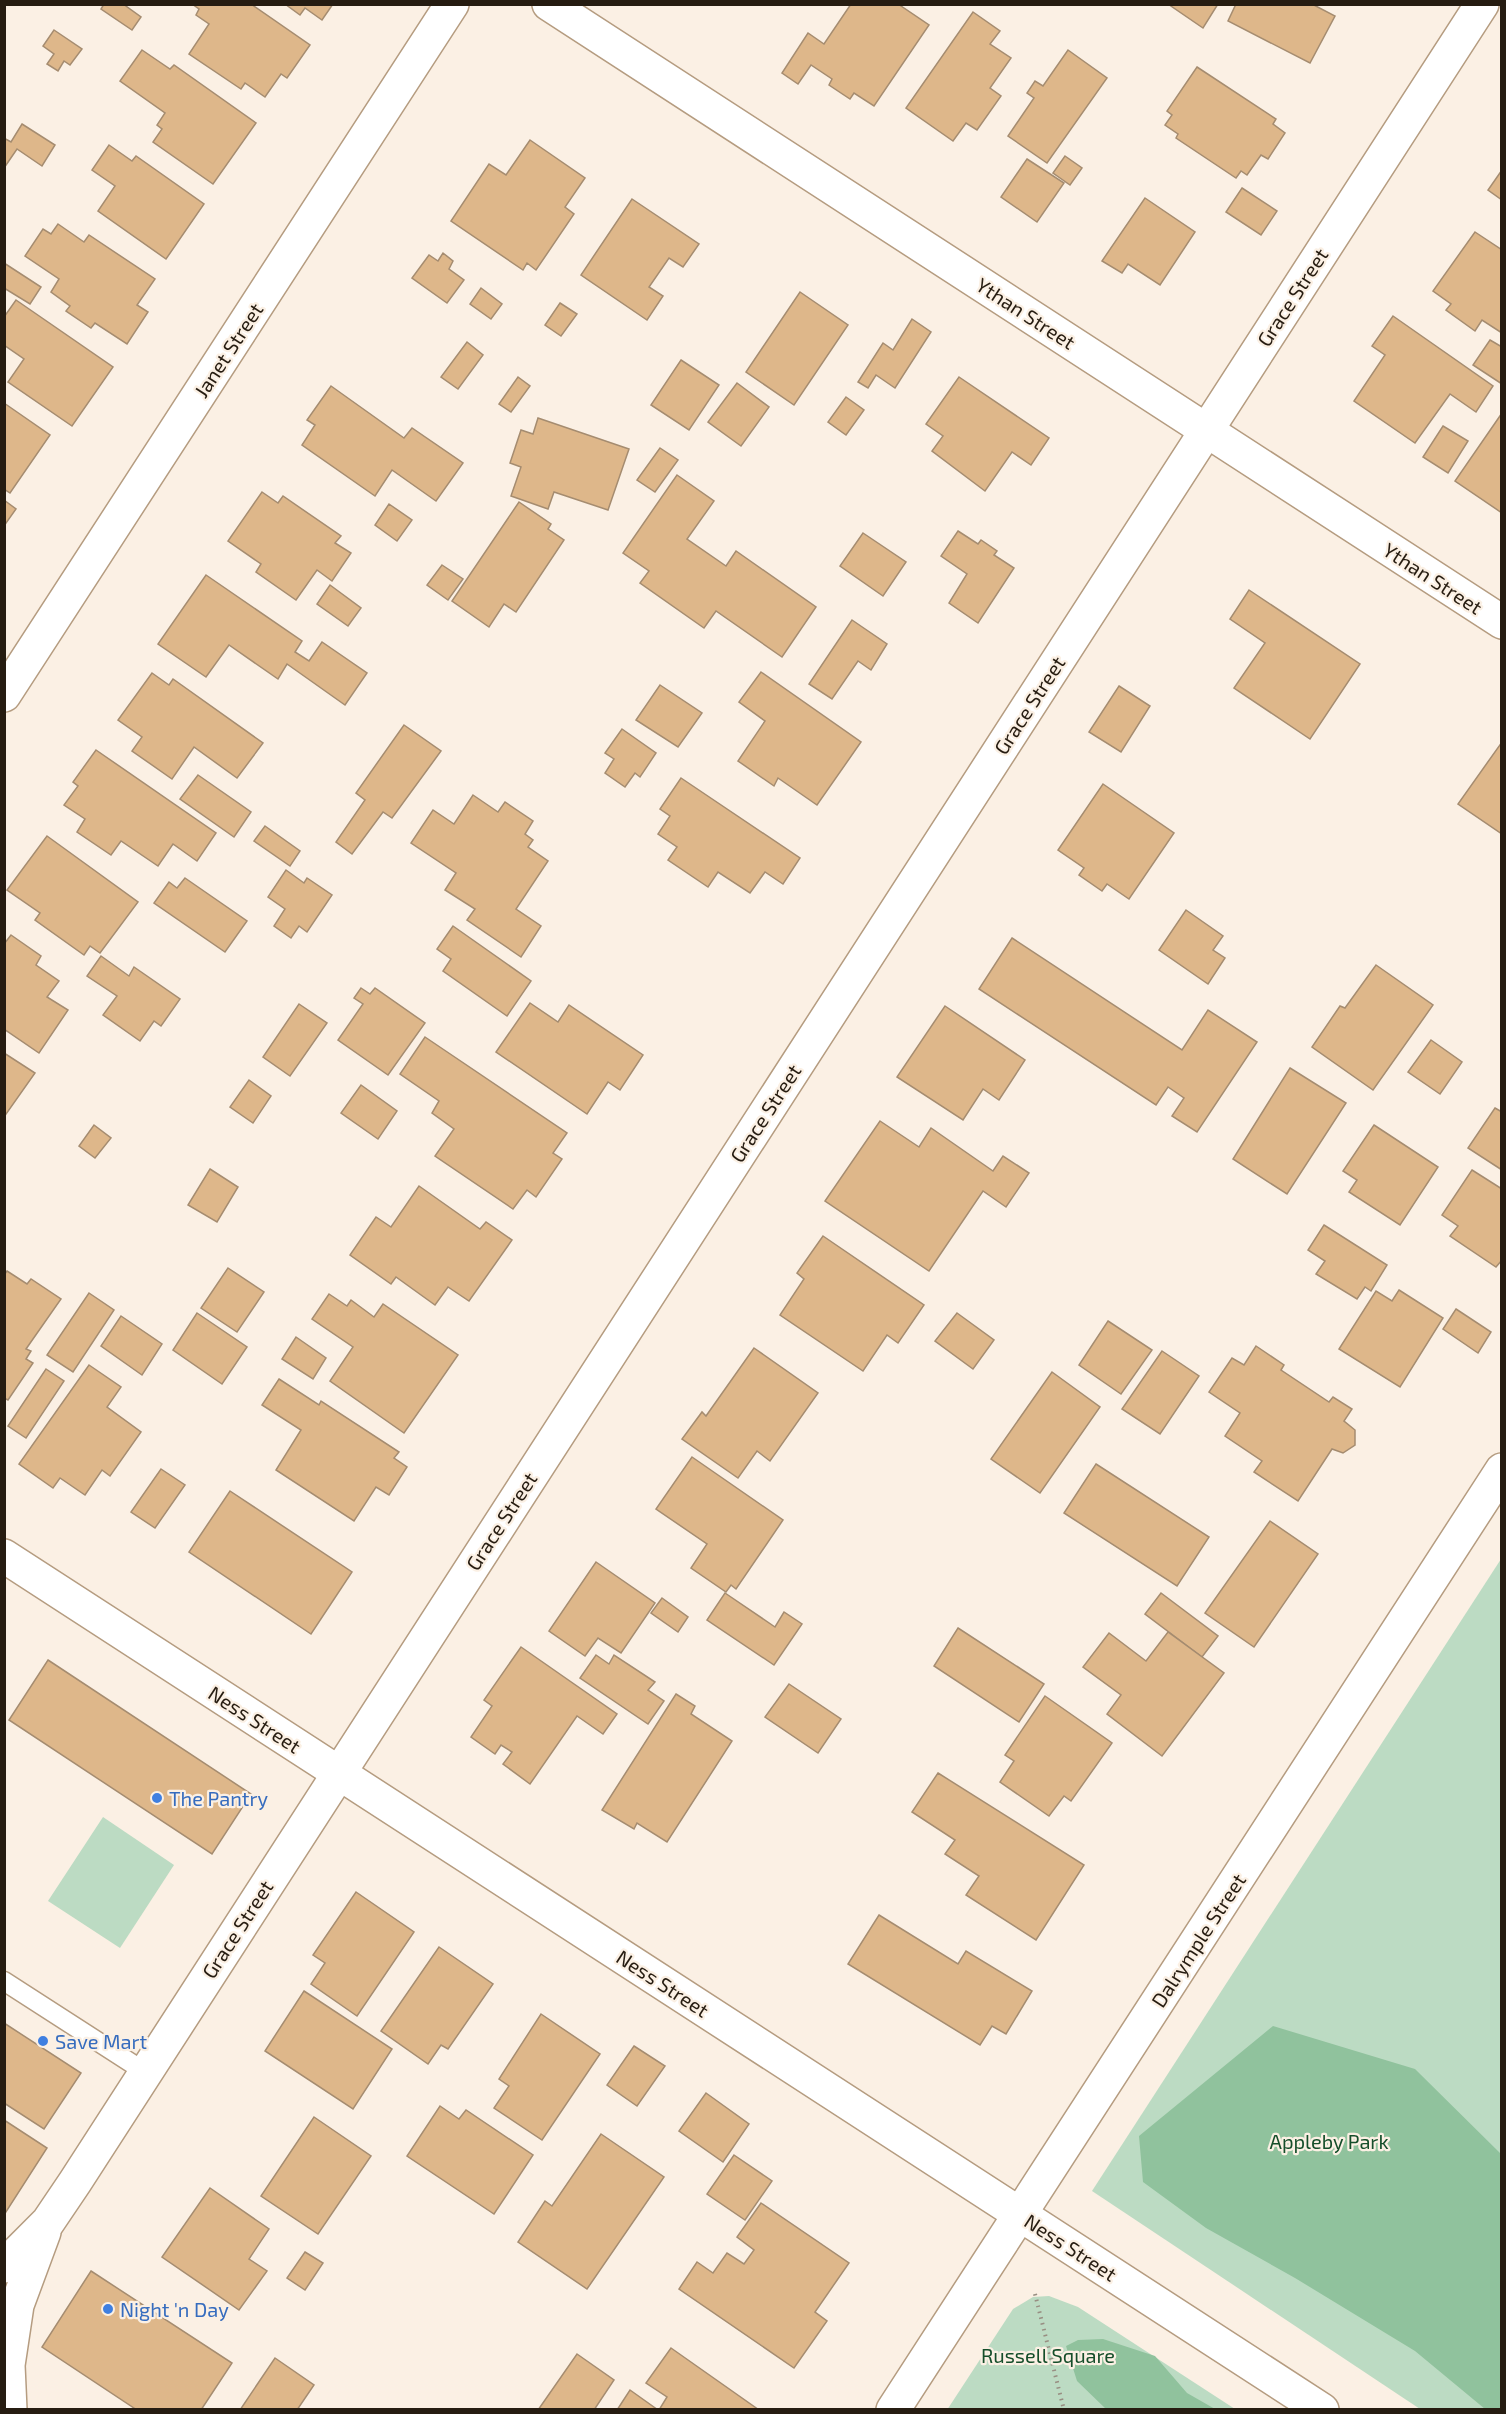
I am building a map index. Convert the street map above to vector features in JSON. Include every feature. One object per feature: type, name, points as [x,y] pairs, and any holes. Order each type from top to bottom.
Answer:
[{"type":"street","name":"Janet Street","points":[[4,695],[452,4]]},
{"type":"street","name":"Ythan Street","points":[[549,4],[1502,622]]},
{"type":"street","name":"Grace Street","points":[[4,2266],[48,2222],[1482,4]]},
{"type":"street","name":"Dalrymple Street","points":[[893,2409],[1021,2215],[1502,1470]]},
{"type":"street","name":"Ness Street","points":[[4,1556],[1322,2409]]},
{"type":"street","name":"Grace Street","points":[[10,2409],[8,2365],[17,2306],[48,2222]]},
{"type":"lane","points":[[4,1981],[145,2072]]},
{"type":"path","points":[[1035,2294],[1064,2409]]},
{"type":"green space","name":"Appleby Park","points":[[1501,1559],[1501,2409],[1420,2409],[1092,2191]]},
{"type":"green space","points":[[103,1817],[174,1865],[120,1948],[48,1901]]},
{"type":"green space","points":[[1273,2026],[1415,2069],[1501,2154],[1501,2409],[1485,2409],[1415,2351],[1295,2278],[1206,2228],[1143,2182],[1139,2136]]},
{"type":"green space","name":"Russell Square","points":[[1049,2296],[1078,2307],[1235,2409],[947,2410],[1013,2309],[1033,2297]]},
{"type":"green space","points":[[1103,2339],[1155,2356],[1187,2393],[1215,2409],[1106,2409],[1077,2381],[1066,2346],[1078,2340]]},
{"type":"building","points":[[104,4],[123,4],[141,17],[132,30],[101,9]]},
{"type":"building","points":[[192,4],[251,4],[310,45],[287,78],[281,74],[265,97],[245,83],[241,89],[189,54],[209,24],[196,15],[199,9]]},
{"type":"building","points":[[285,4],[333,4],[322,20],[305,8],[300,15]]},
{"type":"building","points":[[851,4],[898,4],[929,25],[874,106],[854,93],[850,99],[829,85],[832,79],[811,65],[798,84],[782,73],[808,33],[824,44]]},
{"type":"building","points":[[1168,4],[1218,4],[1203,28]]},
{"type":"building","points":[[1236,4],[1312,4],[1335,16],[1310,63],[1228,21]]},
{"type":"building","points":[[973,12],[1000,31],[990,44],[1011,58],[990,88],[1001,96],[977,130],[966,123],[953,141],[906,108]]},
{"type":"building","points":[[54,30],[82,49],[70,65],[64,61],[58,71],[47,64],[54,54],[43,46]]},
{"type":"building","points":[[142,50],[170,69],[174,65],[256,123],[213,184],[153,142],[162,129],[157,125],[165,113],[120,81]]},
{"type":"building","points":[[1068,50],[1107,78],[1047,163],[1008,136],[1034,98],[1027,93],[1035,81],[1043,86]]},
{"type":"building","points":[[1197,67],[1276,119],[1273,124],[1285,133],[1268,159],[1261,155],[1247,175],[1241,171],[1236,178],[1176,138],[1178,134],[1165,125],[1172,115],[1167,111]]},
{"type":"building","points":[[22,124],[55,145],[42,166],[17,149],[4,168],[4,138],[11,142]]},
{"type":"building","points":[[530,140],[585,178],[565,207],[574,214],[536,270],[527,263],[523,270],[451,221],[489,164],[506,175]]},
{"type":"building","points":[[109,145],[132,161],[136,156],[204,204],[166,259],[98,211],[115,186],[92,170]]},
{"type":"building","points":[[1065,156],[1082,168],[1070,185],[1053,173]]},
{"type":"building","points":[[1027,159],[1064,183],[1037,222],[1001,197]]},
{"type":"building","points":[[1502,170],[1502,200],[1488,190]]},
{"type":"building","points":[[1242,188],[1277,211],[1261,235],[1226,212]]},
{"type":"building","points":[[1145,198],[1195,232],[1160,285],[1128,264],[1122,273],[1102,261]]},
{"type":"building","points":[[632,199],[699,244],[683,267],[669,258],[649,287],[663,296],[647,320],[581,275]]},
{"type":"building","points":[[58,224],[84,242],[89,235],[155,279],[137,305],[148,312],[127,344],[95,323],[91,328],[66,311],[70,306],[51,292],[59,279],[25,256],[43,229],[51,234]]},
{"type":"building","points":[[1475,232],[1502,250],[1502,333],[1482,320],[1475,331],[1446,310],[1451,304],[1433,291]]},
{"type":"building","points":[[443,253],[453,261],[449,269],[464,280],[447,303],[412,278],[429,255],[438,261]]},
{"type":"building","points":[[4,263],[41,287],[30,304],[4,288]]},
{"type":"building","points":[[481,288],[502,304],[491,319],[470,304]]},
{"type":"building","points":[[800,292],[848,325],[794,405],[746,372]]},
{"type":"building","points":[[16,300],[113,367],[72,426],[8,382],[24,359],[4,345],[4,317]]},
{"type":"building","points":[[560,303],[577,314],[561,336],[545,325]]},
{"type":"building","points":[[1393,316],[1493,386],[1476,412],[1450,394],[1415,443],[1354,401],[1385,355],[1372,346]]},
{"type":"building","points":[[912,319],[931,332],[895,388],[876,375],[868,388],[858,382],[883,343],[893,350]]},
{"type":"building","points":[[1490,340],[1502,347],[1502,384],[1473,365]]},
{"type":"building","points":[[467,342],[483,355],[458,389],[441,377]]},
{"type":"building","points":[[681,360],[719,385],[689,430],[651,405]]},
{"type":"building","points":[[518,377],[530,386],[511,412],[499,404]]},
{"type":"building","points":[[959,377],[1049,438],[1031,465],[1012,452],[985,491],[932,451],[943,436],[926,424]]},
{"type":"building","points":[[737,383],[769,407],[741,446],[708,422]]},
{"type":"building","points":[[331,386],[404,438],[412,428],[463,463],[436,501],[392,470],[375,496],[302,445],[315,425],[307,420]]},
{"type":"building","points":[[846,397],[864,410],[846,435],[828,422]]},
{"type":"building","points":[[4,403],[50,435],[10,493],[4,489]]},
{"type":"building","points":[[1502,413],[1502,513],[1455,481]]},
{"type":"building","points":[[538,418],[629,449],[608,510],[554,492],[548,509],[511,496],[521,467],[510,463],[521,430],[533,434]]},
{"type":"building","points":[[1443,426],[1468,441],[1448,473],[1423,457]]},
{"type":"building","points":[[660,448],[678,460],[655,492],[637,480]]},
{"type":"building","points":[[677,475],[714,501],[687,539],[726,566],[736,551],[816,607],[782,657],[716,611],[704,628],[640,583],[649,571],[623,553]]},
{"type":"building","points":[[262,492],[278,503],[283,496],[341,536],[335,543],[351,553],[332,581],[317,570],[296,600],[256,572],[261,564],[228,541]]},
{"type":"building","points":[[4,500],[16,509],[4,526]]},
{"type":"building","points":[[519,502],[551,524],[548,529],[564,540],[516,612],[504,604],[489,627],[452,601]]},
{"type":"building","points":[[389,504],[412,520],[397,541],[375,525]]},
{"type":"building","points":[[958,531],[978,544],[981,540],[997,551],[994,555],[1014,568],[978,623],[949,603],[967,574],[941,556]]},
{"type":"building","points":[[863,533],[906,562],[883,596],[840,566]]},
{"type":"building","points":[[442,565],[463,579],[448,600],[427,585]]},
{"type":"building","points":[[206,575],[302,641],[295,652],[309,661],[322,642],[367,673],[345,705],[287,664],[278,679],[229,645],[206,677],[158,644]]},
{"type":"building","points":[[330,585],[361,608],[348,626],[317,604]]},
{"type":"building","points":[[1249,590],[1360,664],[1310,739],[1234,688],[1265,643],[1230,619]]},
{"type":"building","points":[[852,620],[887,644],[871,670],[858,661],[832,699],[809,684]]},
{"type":"building","points":[[761,672],[861,742],[817,805],[778,778],[774,786],[738,761],[765,721],[739,702]]},
{"type":"building","points":[[152,673],[169,685],[173,679],[263,743],[237,778],[194,747],[172,779],[132,751],[142,737],[118,720]]},
{"type":"building","points":[[660,685],[702,713],[678,747],[636,720]]},
{"type":"building","points":[[1119,686],[1150,706],[1121,752],[1089,732]]},
{"type":"building","points":[[404,725],[441,751],[392,818],[383,812],[352,854],[336,842],[365,800],[356,793]]},
{"type":"building","points":[[622,729],[656,753],[640,777],[635,773],[625,787],[605,773],[614,759],[605,753]]},
{"type":"building","points":[[1502,742],[1502,834],[1458,804]]},
{"type":"building","points":[[96,750],[216,833],[197,861],[173,844],[158,866],[121,841],[111,855],[77,832],[85,819],[64,805],[78,786],[73,782]]},
{"type":"building","points":[[198,775],[251,812],[234,837],[180,799]]},
{"type":"building","points":[[681,778],[800,858],[783,884],[765,872],[750,893],[718,872],[708,887],[668,860],[677,847],[658,834],[670,816],[660,809]]},
{"type":"building","points":[[1103,784],[1174,833],[1129,899],[1107,884],[1102,891],[1079,875],[1084,868],[1058,850]]},
{"type":"building","points":[[473,795],[498,812],[505,802],[533,821],[525,834],[533,840],[528,847],[548,861],[516,909],[541,926],[521,957],[467,920],[475,909],[445,890],[456,873],[411,843],[433,810],[454,824]]},
{"type":"building","points":[[265,826],[300,851],[290,866],[254,841]]},
{"type":"building","points":[[47,836],[138,902],[100,953],[90,946],[84,955],[35,920],[40,913],[7,890]]},
{"type":"building","points":[[286,870],[304,883],[307,878],[332,895],[307,932],[299,926],[291,938],[274,926],[285,909],[268,897]]},
{"type":"building","points":[[185,878],[247,921],[225,952],[154,903],[169,882],[177,888]]},
{"type":"building","points":[[1186,910],[1223,936],[1213,950],[1225,958],[1208,984],[1159,950]]},
{"type":"building","points":[[453,926],[531,981],[507,1016],[443,971],[451,959],[437,949]]},
{"type":"building","points":[[11,935],[41,956],[36,965],[59,981],[47,997],[68,1010],[39,1053],[4,1029],[4,944]]},
{"type":"building","points":[[1012,938],[1182,1050],[1208,1010],[1257,1042],[1197,1132],[1172,1116],[1184,1098],[1168,1087],[1156,1105],[979,989]]},
{"type":"building","points":[[101,956],[129,976],[134,967],[180,999],[161,1026],[154,1021],[140,1041],[103,1015],[117,996],[87,976]]},
{"type":"building","points":[[1376,965],[1433,1005],[1373,1090],[1312,1047],[1340,1006],[1345,1008]]},
{"type":"building","points":[[361,988],[370,994],[375,988],[425,1023],[388,1075],[338,1040],[363,1004],[354,998]]},
{"type":"building","points":[[530,1003],[558,1022],[569,1005],[643,1055],[620,1090],[608,1082],[587,1114],[496,1052]]},
{"type":"building","points":[[299,1004],[327,1023],[290,1076],[263,1057]]},
{"type":"building","points":[[945,1006],[1025,1060],[999,1100],[983,1089],[963,1120],[897,1077]]},
{"type":"building","points":[[425,1037],[567,1133],[553,1153],[562,1159],[536,1197],[527,1190],[513,1209],[435,1156],[454,1129],[432,1113],[439,1101],[400,1074]]},
{"type":"building","points":[[1431,1040],[1462,1062],[1440,1094],[1408,1072]]},
{"type":"building","points":[[4,1053],[35,1073],[4,1117]]},
{"type":"building","points":[[1290,1068],[1346,1103],[1287,1194],[1233,1159]]},
{"type":"building","points":[[249,1080],[271,1096],[253,1123],[230,1107]]},
{"type":"building","points":[[361,1085],[397,1111],[378,1139],[341,1113]]},
{"type":"building","points":[[1495,1108],[1502,1112],[1502,1170],[1468,1148]]},
{"type":"building","points":[[880,1121],[919,1147],[931,1128],[993,1171],[1003,1156],[1029,1173],[1006,1207],[983,1191],[929,1271],[825,1201]]},
{"type":"building","points":[[94,1125],[111,1138],[95,1158],[79,1146]]},
{"type":"building","points":[[1374,1125],[1438,1167],[1400,1225],[1349,1192],[1357,1180],[1343,1171]]},
{"type":"building","points":[[210,1169],[238,1187],[217,1222],[188,1205]]},
{"type":"building","points":[[1472,1170],[1502,1189],[1502,1260],[1496,1267],[1450,1236],[1458,1226],[1442,1215]]},
{"type":"building","points":[[419,1186],[480,1229],[486,1222],[512,1240],[469,1301],[448,1287],[435,1305],[396,1277],[391,1284],[350,1255],[376,1217],[391,1227]]},
{"type":"building","points":[[1324,1225],[1387,1265],[1371,1291],[1365,1287],[1357,1299],[1316,1274],[1325,1261],[1308,1250]]},
{"type":"building","points":[[823,1236],[924,1305],[898,1343],[887,1335],[863,1371],[780,1315],[804,1279],[797,1273]]},
{"type":"building","points":[[228,1268],[264,1292],[237,1332],[201,1308]]},
{"type":"building","points":[[7,1271],[27,1284],[31,1279],[61,1299],[26,1349],[31,1351],[26,1359],[33,1363],[8,1400],[4,1398],[4,1275]]},
{"type":"building","points":[[1399,1290],[1443,1318],[1400,1387],[1339,1349],[1376,1291],[1392,1301]]},
{"type":"building","points":[[89,1293],[114,1310],[73,1372],[47,1355]]},
{"type":"building","points":[[329,1294],[347,1306],[351,1300],[374,1317],[383,1304],[458,1355],[404,1433],[330,1381],[353,1347],[312,1319]]},
{"type":"building","points":[[1456,1309],[1491,1332],[1478,1353],[1443,1329]]},
{"type":"building","points":[[197,1313],[247,1347],[222,1384],[173,1350]]},
{"type":"building","points":[[957,1313],[994,1340],[973,1369],[935,1341]]},
{"type":"building","points":[[121,1316],[162,1344],[142,1375],[101,1346]]},
{"type":"building","points":[[1108,1321],[1152,1350],[1121,1394],[1079,1365]]},
{"type":"building","points":[[296,1337],[326,1358],[313,1379],[282,1359]]},
{"type":"building","points":[[1256,1346],[1284,1365],[1281,1370],[1329,1402],[1333,1397],[1352,1409],[1344,1421],[1355,1430],[1355,1445],[1343,1453],[1332,1449],[1298,1501],[1254,1472],[1262,1461],[1225,1436],[1240,1413],[1209,1392],[1232,1358],[1244,1365]]},
{"type":"building","points":[[754,1348],[818,1393],[770,1461],[757,1451],[738,1478],[682,1439],[702,1412],[706,1416]]},
{"type":"building","points":[[1162,1351],[1199,1376],[1160,1434],[1122,1409]]},
{"type":"building","points":[[89,1365],[121,1387],[107,1407],[141,1432],[110,1476],[102,1470],[85,1495],[60,1478],[53,1488],[19,1464]]},
{"type":"building","points":[[46,1369],[64,1381],[26,1438],[8,1426]]},
{"type":"building","points":[[1052,1372],[1100,1407],[1040,1493],[991,1459]]},
{"type":"building","points":[[279,1379],[319,1405],[321,1401],[399,1452],[394,1458],[407,1467],[389,1495],[376,1487],[354,1521],[276,1470],[301,1430],[262,1405]]},
{"type":"building","points":[[692,1457],[783,1520],[736,1589],[731,1585],[726,1592],[691,1568],[707,1544],[656,1509]]},
{"type":"building","points":[[1096,1464],[1209,1537],[1177,1586],[1064,1513]]},
{"type":"building","points":[[161,1469],[185,1485],[155,1528],[131,1512]]},
{"type":"building","points":[[230,1491],[352,1572],[311,1634],[189,1552]]},
{"type":"building","points":[[1270,1521],[1318,1554],[1254,1647],[1205,1613]]},
{"type":"building","points":[[596,1562],[655,1603],[621,1653],[598,1638],[585,1656],[549,1631]]},
{"type":"building","points":[[725,1593],[775,1627],[784,1612],[802,1624],[774,1665],[707,1620]]},
{"type":"building","points":[[1161,1593],[1218,1636],[1202,1657],[1145,1614]]},
{"type":"building","points":[[662,1598],[688,1617],[678,1632],[651,1613]]},
{"type":"building","points":[[958,1628],[1044,1684],[1019,1722],[934,1666]]},
{"type":"building","points":[[1168,1632],[1224,1673],[1162,1756],[1107,1714],[1121,1695],[1083,1667],[1109,1633],[1146,1661]]},
{"type":"building","points":[[521,1647],[617,1714],[603,1734],[577,1716],[530,1784],[503,1764],[512,1752],[501,1745],[495,1754],[471,1737],[492,1706],[484,1700]]},
{"type":"building","points":[[596,1655],[609,1664],[614,1655],[655,1682],[648,1690],[664,1701],[648,1724],[580,1678]]},
{"type":"building","points":[[48,1660],[251,1794],[212,1854],[9,1720]]},
{"type":"building","points":[[789,1684],[841,1719],[818,1753],[765,1717]]},
{"type":"building","points":[[676,1694],[695,1706],[691,1714],[732,1741],[667,1842],[637,1823],[634,1829],[602,1810]]},
{"type":"building","points":[[1045,1696],[1112,1743],[1071,1801],[1064,1796],[1049,1816],[1000,1782],[1014,1761],[1005,1755]]},
{"type":"building","points":[[938,1773],[1084,1865],[1036,1940],[966,1895],[979,1876],[945,1854],[955,1840],[912,1812]]},
{"type":"building","points":[[356,1892],[414,1932],[357,2016],[311,1984],[325,1963],[313,1955]]},
{"type":"building","points":[[879,1915],[958,1964],[966,1951],[1032,1991],[1006,2034],[992,2026],[980,2045],[848,1964]]},
{"type":"building","points":[[439,1947],[493,1984],[448,2049],[441,2045],[428,2064],[381,2031]]},
{"type":"building","points":[[304,1991],[392,2049],[353,2109],[265,2051]]},
{"type":"building","points":[[541,2014],[600,2054],[542,2140],[494,2108],[509,2086],[499,2079]]},
{"type":"building","points":[[4,2023],[81,2073],[44,2129],[4,2103]]},
{"type":"building","points":[[634,2046],[665,2066],[637,2106],[607,2085]]},
{"type":"building","points":[[706,2093],[749,2124],[723,2162],[679,2131]]},
{"type":"building","points":[[440,2106],[459,2119],[466,2110],[533,2155],[494,2214],[407,2156]]},
{"type":"building","points":[[314,2117],[371,2156],[318,2234],[261,2196]]},
{"type":"building","points":[[4,2120],[47,2148],[4,2215]]},
{"type":"building","points":[[601,2134],[664,2177],[587,2289],[518,2242],[545,2201],[552,2206]]},
{"type":"building","points":[[734,2155],[772,2181],[745,2220],[707,2194]]},
{"type":"building","points":[[210,2188],[269,2229],[249,2259],[267,2271],[239,2310],[162,2257]]},
{"type":"building","points":[[761,2203],[849,2263],[815,2312],[827,2321],[794,2368],[679,2289],[697,2262],[713,2273],[727,2253],[744,2264],[754,2250],[737,2237]]},
{"type":"building","points":[[305,2252],[323,2263],[305,2290],[287,2278]]},
{"type":"building","name":"Night 'n Day","points":[[91,2271],[232,2363],[201,2410],[137,2410],[42,2347]]},
{"type":"building","points":[[671,2348],[759,2410],[659,2410],[667,2397],[646,2383]]},
{"type":"building","points":[[577,2354],[614,2380],[594,2410],[538,2410]]},
{"type":"building","points":[[275,2358],[314,2385],[297,2410],[240,2410]]},
{"type":"building","points":[[630,2390],[658,2410],[617,2410]]},
{"type":"place","name":"The Pantry","points":[[157,1798]]},
{"type":"place","name":"Save Mart","points":[[43,2041]]},
{"type":"place","name":"Night 'n Day","points":[[108,2309]]}]
